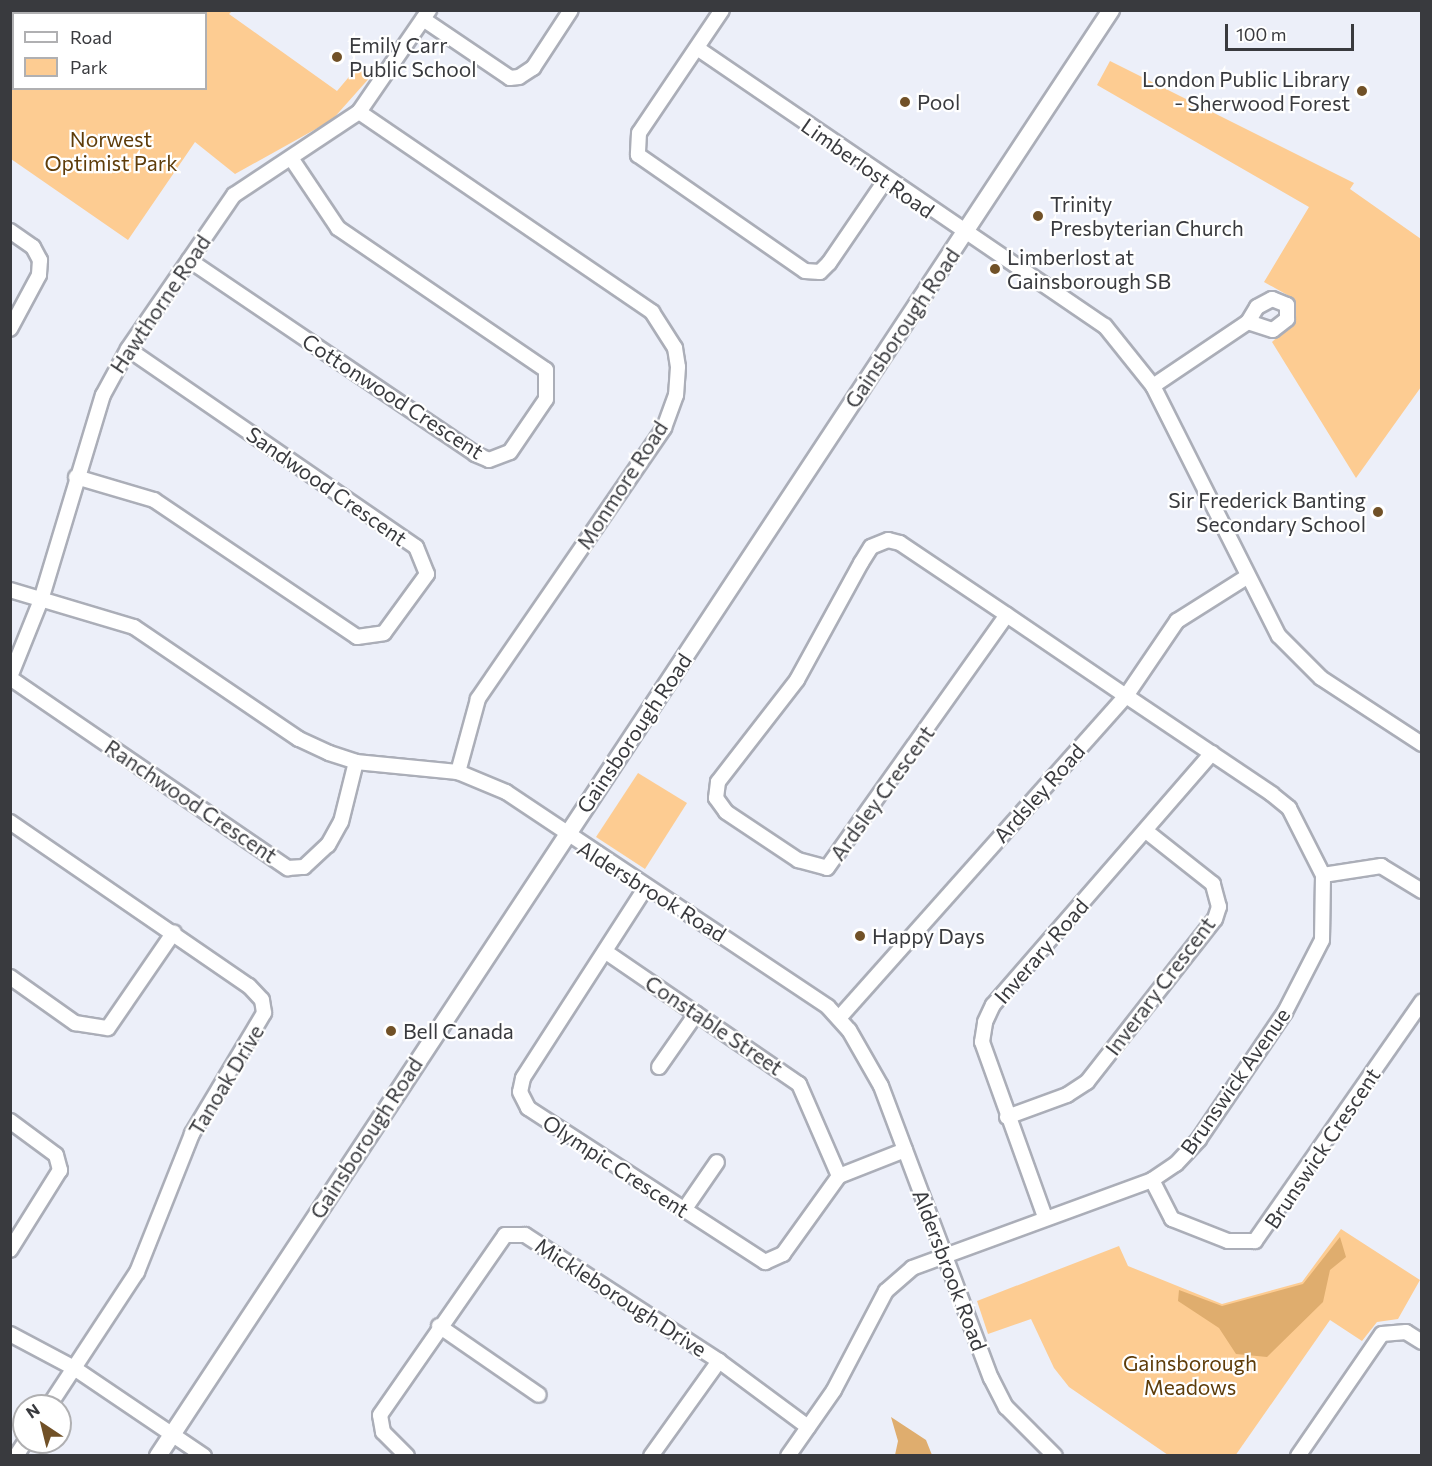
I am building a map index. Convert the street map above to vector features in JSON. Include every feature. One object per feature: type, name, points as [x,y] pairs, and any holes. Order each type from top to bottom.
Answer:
[{"type":"main road","name":"Gainsborough Road","points":[[158,1455],[1111,10]]},
{"type":"street","points":[[426,15],[510,78],[519,78],[533,68],[572,10]]},
{"type":"street","points":[[722,10],[639,133],[634,147],[638,155],[805,271],[820,272],[829,263],[885,181]]},
{"type":"street","name":"Hawthorne Road","points":[[10,677],[40,600],[76,477],[106,387],[128,349],[234,195],[359,112],[426,15]]},
{"type":"street","name":"Limberlost Road","points":[[697,48],[885,181],[1105,326],[1153,386],[1245,578],[1279,636],[1321,678],[1422,744]]},
{"type":"street","name":"Monmore Road","points":[[359,112],[652,312],[675,348],[678,367],[676,395],[664,428],[478,699],[458,772]]},
{"type":"street","name":"Cottonwood Crescent","points":[[189,260],[475,454],[489,460],[510,452],[546,399],[546,370],[338,228],[291,158]]},
{"type":"street","points":[[10,231],[33,247],[40,260],[39,274],[10,329]]},
{"type":"street","points":[[1153,386],[1248,322]]},
{"type":"street","name":"Sandwood Crescent","points":[[76,477],[154,500],[357,638],[384,633],[427,574],[416,547],[128,349]]},
{"type":"street","name":"Ardsley Crescent","points":[[1006,615],[827,868],[798,860],[726,812],[716,798],[718,782],[797,680],[872,548],[888,540],[900,543],[1126,696]]},
{"type":"street","name":"Ardsley Road","points":[[839,1018],[1126,696],[1177,621],[1245,578]]},
{"type":"street","name":"Aldersbrook Road","points":[[10,590],[134,627],[299,739],[356,762],[458,772],[506,792],[566,836],[801,986],[839,1018],[866,1054],[1006,1407],[1055,1455]]},
{"type":"street","name":"Ranchwood Crescent","points":[[10,677],[288,868],[304,867],[328,845],[341,822],[356,762]]},
{"type":"street","name":"Brunswick Avenue","points":[[788,1455],[808,1427],[886,1291],[912,1268],[944,1254],[1152,1180],[1199,1139],[1311,969],[1322,940],[1323,875],[1289,808],[1126,696]]},
{"type":"street","name":"Inverary Road","points":[[1045,1217],[1007,1117],[982,1042],[993,1005],[1212,753]]},
{"type":"street","name":"Tanoak Drive","points":[[10,822],[174,932],[249,986],[262,1000],[264,1013],[192,1134],[137,1272],[57,1394]]},
{"type":"street","name":"Inverary Crescent","points":[[1007,1117],[1067,1095],[1087,1082],[1215,919],[1213,884],[1146,831]]},
{"type":"street","points":[[1323,875],[1381,866],[1422,891]]},
{"type":"street","name":"Olympic Crescent","points":[[646,887],[524,1078],[520,1092],[528,1108],[765,1262],[783,1254],[839,1176]]},
{"type":"street","points":[[10,977],[75,1023],[108,1028],[174,932]]},
{"type":"street","name":"Constable Street","points":[[606,952],[799,1083],[839,1176]]},
{"type":"street","name":"Brunswick Crescent","points":[[1152,1180],[1173,1219],[1228,1241],[1255,1240],[1422,1002]]},
{"type":"street","points":[[659,1067],[696,1014]]},
{"type":"street","points":[[10,1121],[56,1155],[60,1170],[10,1250]]},
{"type":"street","points":[[839,1176],[904,1150]]},
{"type":"street","points":[[684,1210],[717,1162]]},
{"type":"street","name":"Mickleborough Drive","points":[[407,1455],[383,1432],[380,1415],[497,1241],[505,1235],[525,1236],[719,1361],[808,1427]]},
{"type":"street","points":[[439,1326],[539,1395]]},
{"type":"street","points":[[1298,1455],[1382,1334],[1406,1332],[1422,1342]]},
{"type":"street","points":[[10,1334],[74,1368],[204,1455]]},
{"type":"street","name":"Mickleborough Drive","points":[[651,1455],[719,1361]]},
{"type":"green space","name":"Norwest Optimist Park","points":[[30,10],[232,11],[229,14],[337,91],[359,65],[372,75],[332,120],[235,174],[195,142],[128,240],[11,159],[11,11],[13,12],[12,90],[207,90],[207,12]]},
{"type":"green space","points":[[1110,61],[1354,183],[1350,189],[1421,239],[1421,387],[1356,478],[1272,342],[1289,326],[1291,297],[1264,282],[1309,207],[1097,85]]},
{"type":"green space","points":[[638,773],[687,803],[645,869],[596,837]]},
{"type":"green space","name":"Gainsborough Meadows","points":[[1341,1229],[1420,1280],[1398,1319],[1377,1322],[1362,1341],[1330,1320],[1235,1456],[1168,1455],[1069,1387],[1054,1368],[1031,1319],[988,1334],[977,1301],[1119,1246],[1128,1266],[1222,1304],[1302,1282]]},
{"type":"shaded area","points":[[1340,1237],[1346,1257],[1330,1270],[1323,1302],[1267,1357],[1236,1354],[1219,1328],[1178,1301],[1179,1290],[1222,1306],[1303,1284]]},
{"type":"shaded area","points":[[891,1417],[926,1440],[932,1455],[895,1455],[898,1441]]},
{"type":"place","name":"Emily Carr Public School","points":[[337,57]]},
{"type":"place","name":"London Public Library - Sherwood Forest","points":[[1362,91]]},
{"type":"place","name":"Pool","points":[[905,102]]},
{"type":"place","name":"Trinity Presbyterian Church","points":[[1038,216]]},
{"type":"place","name":"Limberlost at Gainsborough SB","points":[[995,269]]},
{"type":"place","name":"Sir Frederick Banting Secondary School","points":[[1378,512]]},
{"type":"place","name":"Happy Days","points":[[860,936]]},
{"type":"place","name":"Bell Canada","points":[[391,1031]]}]
